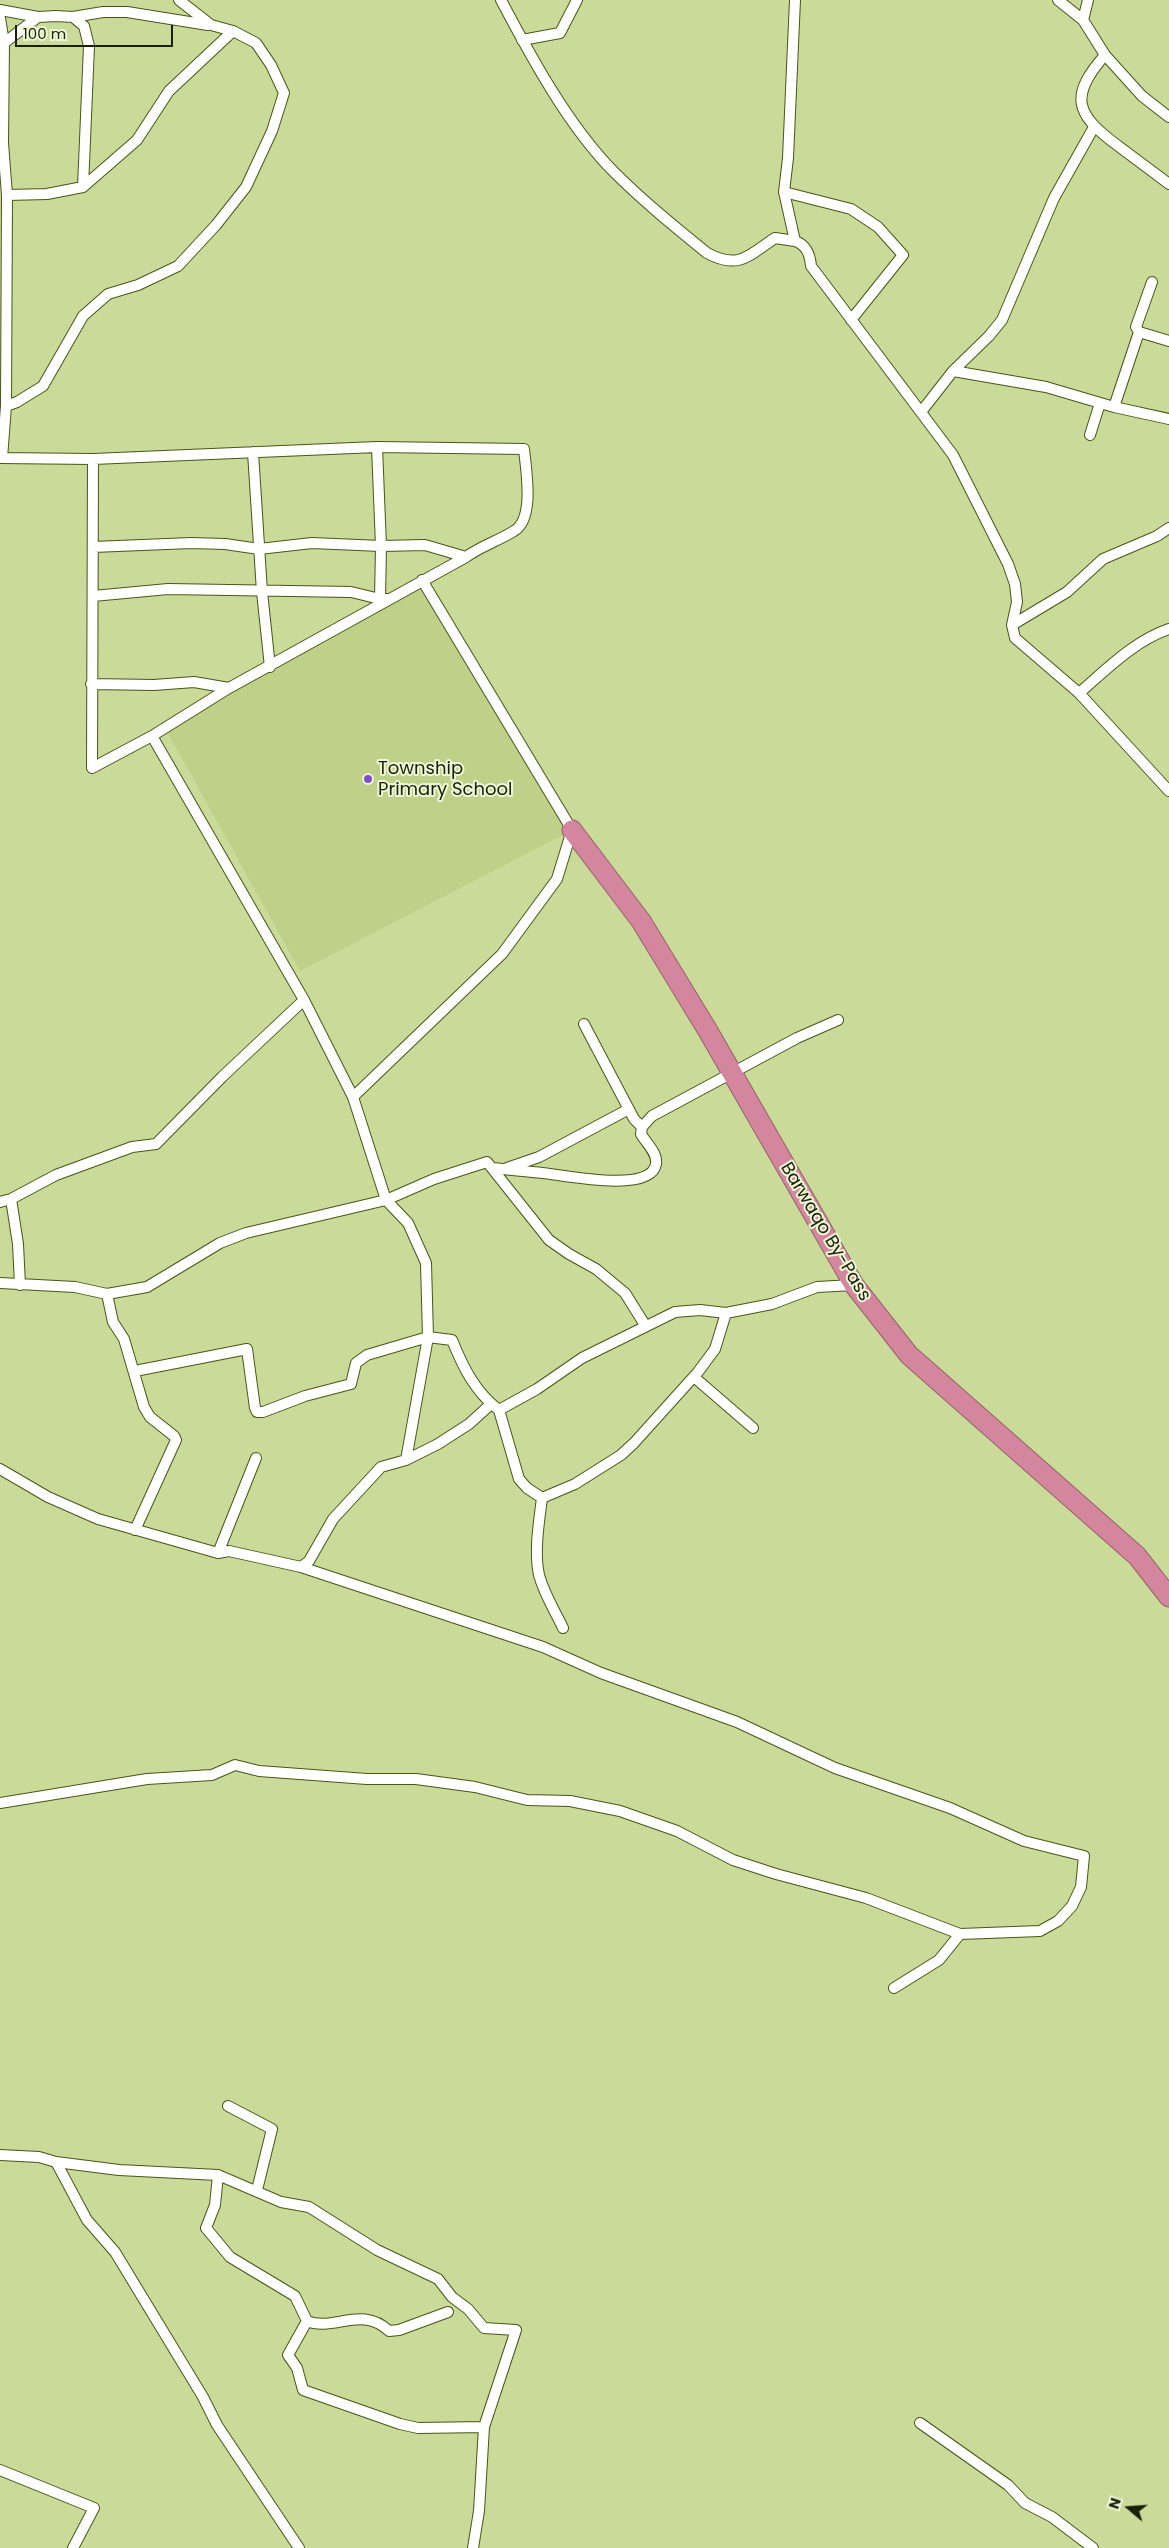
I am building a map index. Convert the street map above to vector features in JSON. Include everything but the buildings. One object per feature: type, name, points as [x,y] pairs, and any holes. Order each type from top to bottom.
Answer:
[{"type":"highway","name":"Barwaqo By-Pass","points":[[572,830],[641,921],[708,1032],[854,1285],[909,1355],[1136,1556],[1169,1597]]},
{"type":"street","points":[[179,0],[211,25]]},
{"type":"street","points":[[501,0],[532,59],[581,132],[613,172],[707,253],[721,260],[740,262],[775,238],[801,243],[810,254],[811,266],[952,455],[1008,564],[1017,592],[1017,602],[1012,624],[1015,638],[1079,693],[1169,792]]},
{"type":"street","points":[[522,40],[560,33],[577,0]]},
{"type":"street","points":[[795,0],[788,158],[784,192],[795,241]]},
{"type":"street","points":[[1058,0],[1083,20],[1105,55],[1142,96],[1169,117]]},
{"type":"street","points":[[1083,20],[1088,0]]},
{"type":"street","points":[[0,10],[38,16],[73,17],[103,12],[126,12],[211,25],[233,31],[256,43],[271,65],[284,93],[272,131],[246,186],[216,225],[178,266],[138,285],[108,294],[83,316],[43,386],[17,402],[6,406]]},
{"type":"street","points":[[2,43],[38,16]]},
{"type":"street","points":[[73,17],[84,26],[90,46],[83,187]]},
{"type":"street","points":[[0,18],[2,43],[3,175],[7,195],[6,406],[1,458],[93,459],[377,447],[524,449],[527,495],[526,515],[516,530],[481,546],[466,557],[386,599],[270,667],[229,688],[152,736],[92,768],[93,459]]},
{"type":"street","points":[[7,195],[47,194],[83,187],[137,140],[169,91],[233,31]]},
{"type":"street","points":[[1105,55],[1088,75],[1083,87],[1084,112],[1094,128],[1169,184]]},
{"type":"street","points":[[920,412],[953,371],[989,336],[1002,320],[1054,198],[1094,128]]},
{"type":"street","points":[[784,192],[851,209],[878,227],[903,255],[851,320]]},
{"type":"street","points":[[1152,282],[1148,300],[1136,327],[1139,332],[1169,341]]},
{"type":"street","points":[[1114,407],[1139,332]]},
{"type":"street","points":[[953,371],[1046,387],[1114,407],[1169,419]]},
{"type":"street","points":[[1090,435],[1100,403]]},
{"type":"street","points":[[377,447],[381,546],[386,599]]},
{"type":"street","points":[[253,452],[262,592],[270,667]]},
{"type":"street","points":[[1012,624],[1068,592],[1103,559],[1157,536],[1169,528]]},
{"type":"street","points":[[93,547],[192,543],[225,544],[259,549],[312,543],[381,546],[425,545],[466,557]]},
{"type":"street","points":[[353,1097],[502,954],[557,879],[572,830],[422,580]]},
{"type":"street","points":[[93,596],[168,589],[351,592],[386,599]]},
{"type":"street","points":[[1079,693],[1128,651],[1156,634],[1169,629]]},
{"type":"street","points":[[91,684],[154,685],[194,682],[229,688]]},
{"type":"street","points":[[152,736],[304,1000],[353,1097],[365,1140],[386,1200],[408,1222],[426,1263],[428,1337],[406,1460]]},
{"type":"street","points":[[0,1202],[12,1199],[56,1175],[132,1148],[156,1144],[216,1083],[304,1000]]},
{"type":"street","points":[[498,1169],[609,1181],[641,1178],[651,1174],[656,1165],[654,1153],[641,1134],[642,1127],[652,1116],[796,1038],[838,1020]]},
{"type":"street","points":[[584,1024],[634,1119],[642,1127]]},
{"type":"street","points":[[498,1169],[539,1157],[629,1109]]},
{"type":"street","points":[[2,1286],[75,1287],[107,1294],[147,1287],[220,1243],[246,1233],[386,1200],[434,1179],[487,1162],[498,1169],[523,1209],[549,1240],[596,1269],[625,1293],[645,1325]]},
{"type":"street","points":[[12,1199],[18,1244],[20,1286]]},
{"type":"street","points":[[301,1567],[309,1561],[333,1519],[381,1467],[406,1460],[438,1444],[495,1407],[537,1389],[582,1358],[645,1325],[675,1312],[700,1310],[726,1313],[772,1304],[817,1287],[854,1285]]},
{"type":"street","points":[[107,1294],[113,1322],[124,1339],[147,1412],[176,1440],[135,1530]]},
{"type":"street","points":[[542,1498],[575,1484],[621,1455],[694,1377],[715,1349],[726,1313]]},
{"type":"street","points":[[135,1371],[247,1349],[255,1408],[257,1412],[263,1412],[305,1396],[351,1384],[356,1363],[367,1355],[428,1337],[452,1340],[463,1367],[495,1407],[519,1479],[527,1488],[542,1498]]},
{"type":"street","points":[[694,1377],[753,1428]]},
{"type":"street","points":[[218,1553],[256,1458]]},
{"type":"street","points":[[0,1469],[64,1504],[98,1519],[218,1553],[229,1551],[301,1567],[543,1647],[601,1673],[737,1722],[835,1768],[950,1808],[1024,1841],[1084,1856],[1081,1887],[1072,1906],[1058,1921],[1040,1931],[960,1934],[866,1898],[776,1874],[733,1860],[677,1832],[620,1811],[570,1801],[527,1800],[476,1787],[416,1779],[368,1779],[259,1771],[235,1765],[212,1775],[147,1779],[0,1803]]},
{"type":"street","points":[[542,1498],[538,1530],[539,1573],[544,1590],[563,1628]]},
{"type":"street","points":[[894,1988],[939,1960],[960,1934]]},
{"type":"street","points":[[228,2106],[272,2129],[257,2190]]},
{"type":"street","points":[[0,2156],[38,2157],[56,2162],[119,2170],[218,2175],[257,2190],[281,2202],[309,2207],[377,2250],[438,2279],[452,2298],[468,2309],[484,2328],[516,2330],[484,2428],[479,2511],[473,2548]]},
{"type":"street","points":[[56,2162],[87,2220],[115,2252],[203,2397],[217,2425],[299,2548]]},
{"type":"street","points":[[218,2175],[215,2205],[206,2228],[230,2257],[295,2296],[307,2321],[317,2326],[355,2318],[383,2325],[389,2331],[399,2330],[448,2312]]},
{"type":"street","points":[[307,2321],[288,2355],[296,2368],[303,2390],[400,2424],[418,2428],[484,2428]]},
{"type":"street","points":[[920,2423],[1008,2485],[1025,2503],[1052,2516],[1093,2548]]},
{"type":"street","points":[[0,2470],[94,2508],[73,2548]]},
{"type":"shaded area","name":"Township Primary School","points":[[428,579],[572,830],[300,971],[165,728]]},
{"type":"place","name":"Township Primary School","points":[[368,779]]}]
